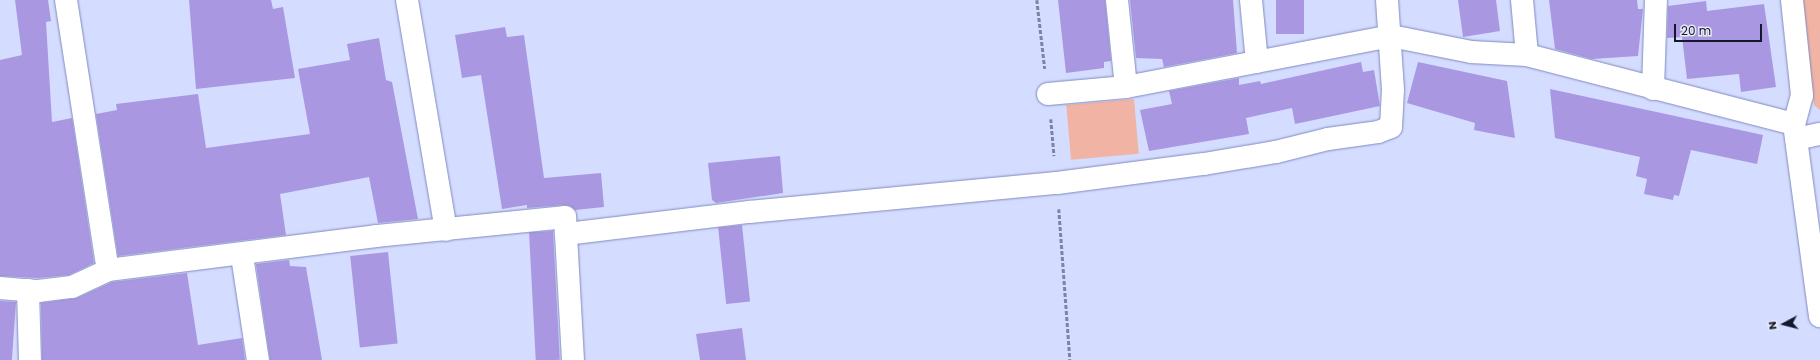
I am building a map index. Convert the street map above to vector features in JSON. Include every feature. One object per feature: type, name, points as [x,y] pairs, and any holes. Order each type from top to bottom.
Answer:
[{"type":"street","points":[[66,0],[108,270]]},
{"type":"street","points":[[407,0],[446,230]]},
{"type":"street","points":[[1117,0],[1126,87]]},
{"type":"street","points":[[1251,0],[1257,62]]},
{"type":"street","points":[[566,234],[749,212],[1057,183],[1204,164],[1276,152],[1328,138],[1378,132],[1390,127],[1393,90],[1391,36],[1387,0]]},
{"type":"street","points":[[1522,0],[1527,55]]},
{"type":"street","points":[[1653,89],[1656,0]]},
{"type":"street","points":[[1792,0],[1802,95],[1795,131],[1820,316]]},
{"type":"street","points":[[1048,94],[1126,87],[1391,36],[1471,52],[1527,55],[1653,89],[1795,131],[1820,134]]},
{"type":"street","points":[[0,288],[28,290],[72,287],[108,270],[242,256],[446,230],[565,217],[573,360]]},
{"type":"street","points":[[242,256],[258,360]]},
{"type":"street","points":[[28,290],[30,360]]},
{"type":"path","points":[[1057,183],[1070,360]]},
{"type":"shaded area","points":[[1802,0],[1820,0],[1820,110],[1814,105]]},
{"type":"shaded area","points":[[1134,99],[1139,154],[1071,160],[1066,105]]},
{"type":"building","points":[[15,0],[48,0],[51,21],[46,22],[52,122],[72,118],[94,263],[69,275],[38,278],[0,276],[0,60],[22,55]]},
{"type":"building","points":[[189,0],[271,0],[273,9],[283,7],[295,78],[196,89]]},
{"type":"building","points":[[1058,0],[1105,0],[1111,61],[1104,62],[1104,68],[1066,73]]},
{"type":"building","points":[[1130,0],[1233,0],[1237,53],[1164,67],[1162,59],[1136,58]]},
{"type":"building","points":[[1276,0],[1304,0],[1304,34],[1276,34]]},
{"type":"building","points":[[1458,0],[1496,0],[1500,31],[1463,37]]},
{"type":"building","points":[[1549,0],[1637,0],[1638,9],[1643,9],[1638,56],[1592,59],[1555,49]]},
{"type":"building","points":[[1706,1],[1707,11],[1764,4],[1776,87],[1741,92],[1739,74],[1687,79],[1682,37],[1667,38],[1668,6]]},
{"type":"building","points":[[505,27],[507,37],[524,35],[544,178],[601,173],[604,207],[575,210],[564,205],[527,208],[527,205],[502,209],[481,75],[462,78],[455,35]]},
{"type":"building","points":[[379,38],[386,80],[392,82],[418,219],[378,223],[369,177],[280,194],[286,235],[118,256],[96,114],[117,110],[116,104],[198,94],[206,148],[310,134],[298,69],[350,60],[347,44]]},
{"type":"building","points":[[1361,62],[1363,72],[1374,70],[1380,106],[1295,124],[1292,108],[1246,118],[1249,134],[1149,151],[1140,110],[1172,104],[1169,91],[1239,78],[1239,85],[1260,81],[1261,84]]},
{"type":"building","points":[[1418,62],[1507,81],[1515,138],[1474,130],[1475,123],[1407,103]]},
{"type":"building","points":[[1550,89],[1763,135],[1757,164],[1691,150],[1679,196],[1674,195],[1673,200],[1644,194],[1647,179],[1636,176],[1640,157],[1555,138]]},
{"type":"building","points":[[780,156],[783,193],[716,203],[712,200],[708,163]]},
{"type":"building","points":[[742,225],[750,302],[726,304],[718,228]]},
{"type":"building","points":[[553,231],[560,360],[536,360],[529,232]]},
{"type":"building","points":[[388,252],[398,343],[360,347],[350,256]]},
{"type":"building","points":[[289,260],[290,266],[306,267],[322,360],[270,360],[256,264]]},
{"type":"building","points":[[187,273],[198,345],[242,338],[245,360],[42,360],[41,303],[77,298],[112,282]]},
{"type":"building","points":[[0,301],[16,302],[12,360],[0,360]]},
{"type":"building","points":[[742,328],[746,360],[700,360],[696,334]]}]
